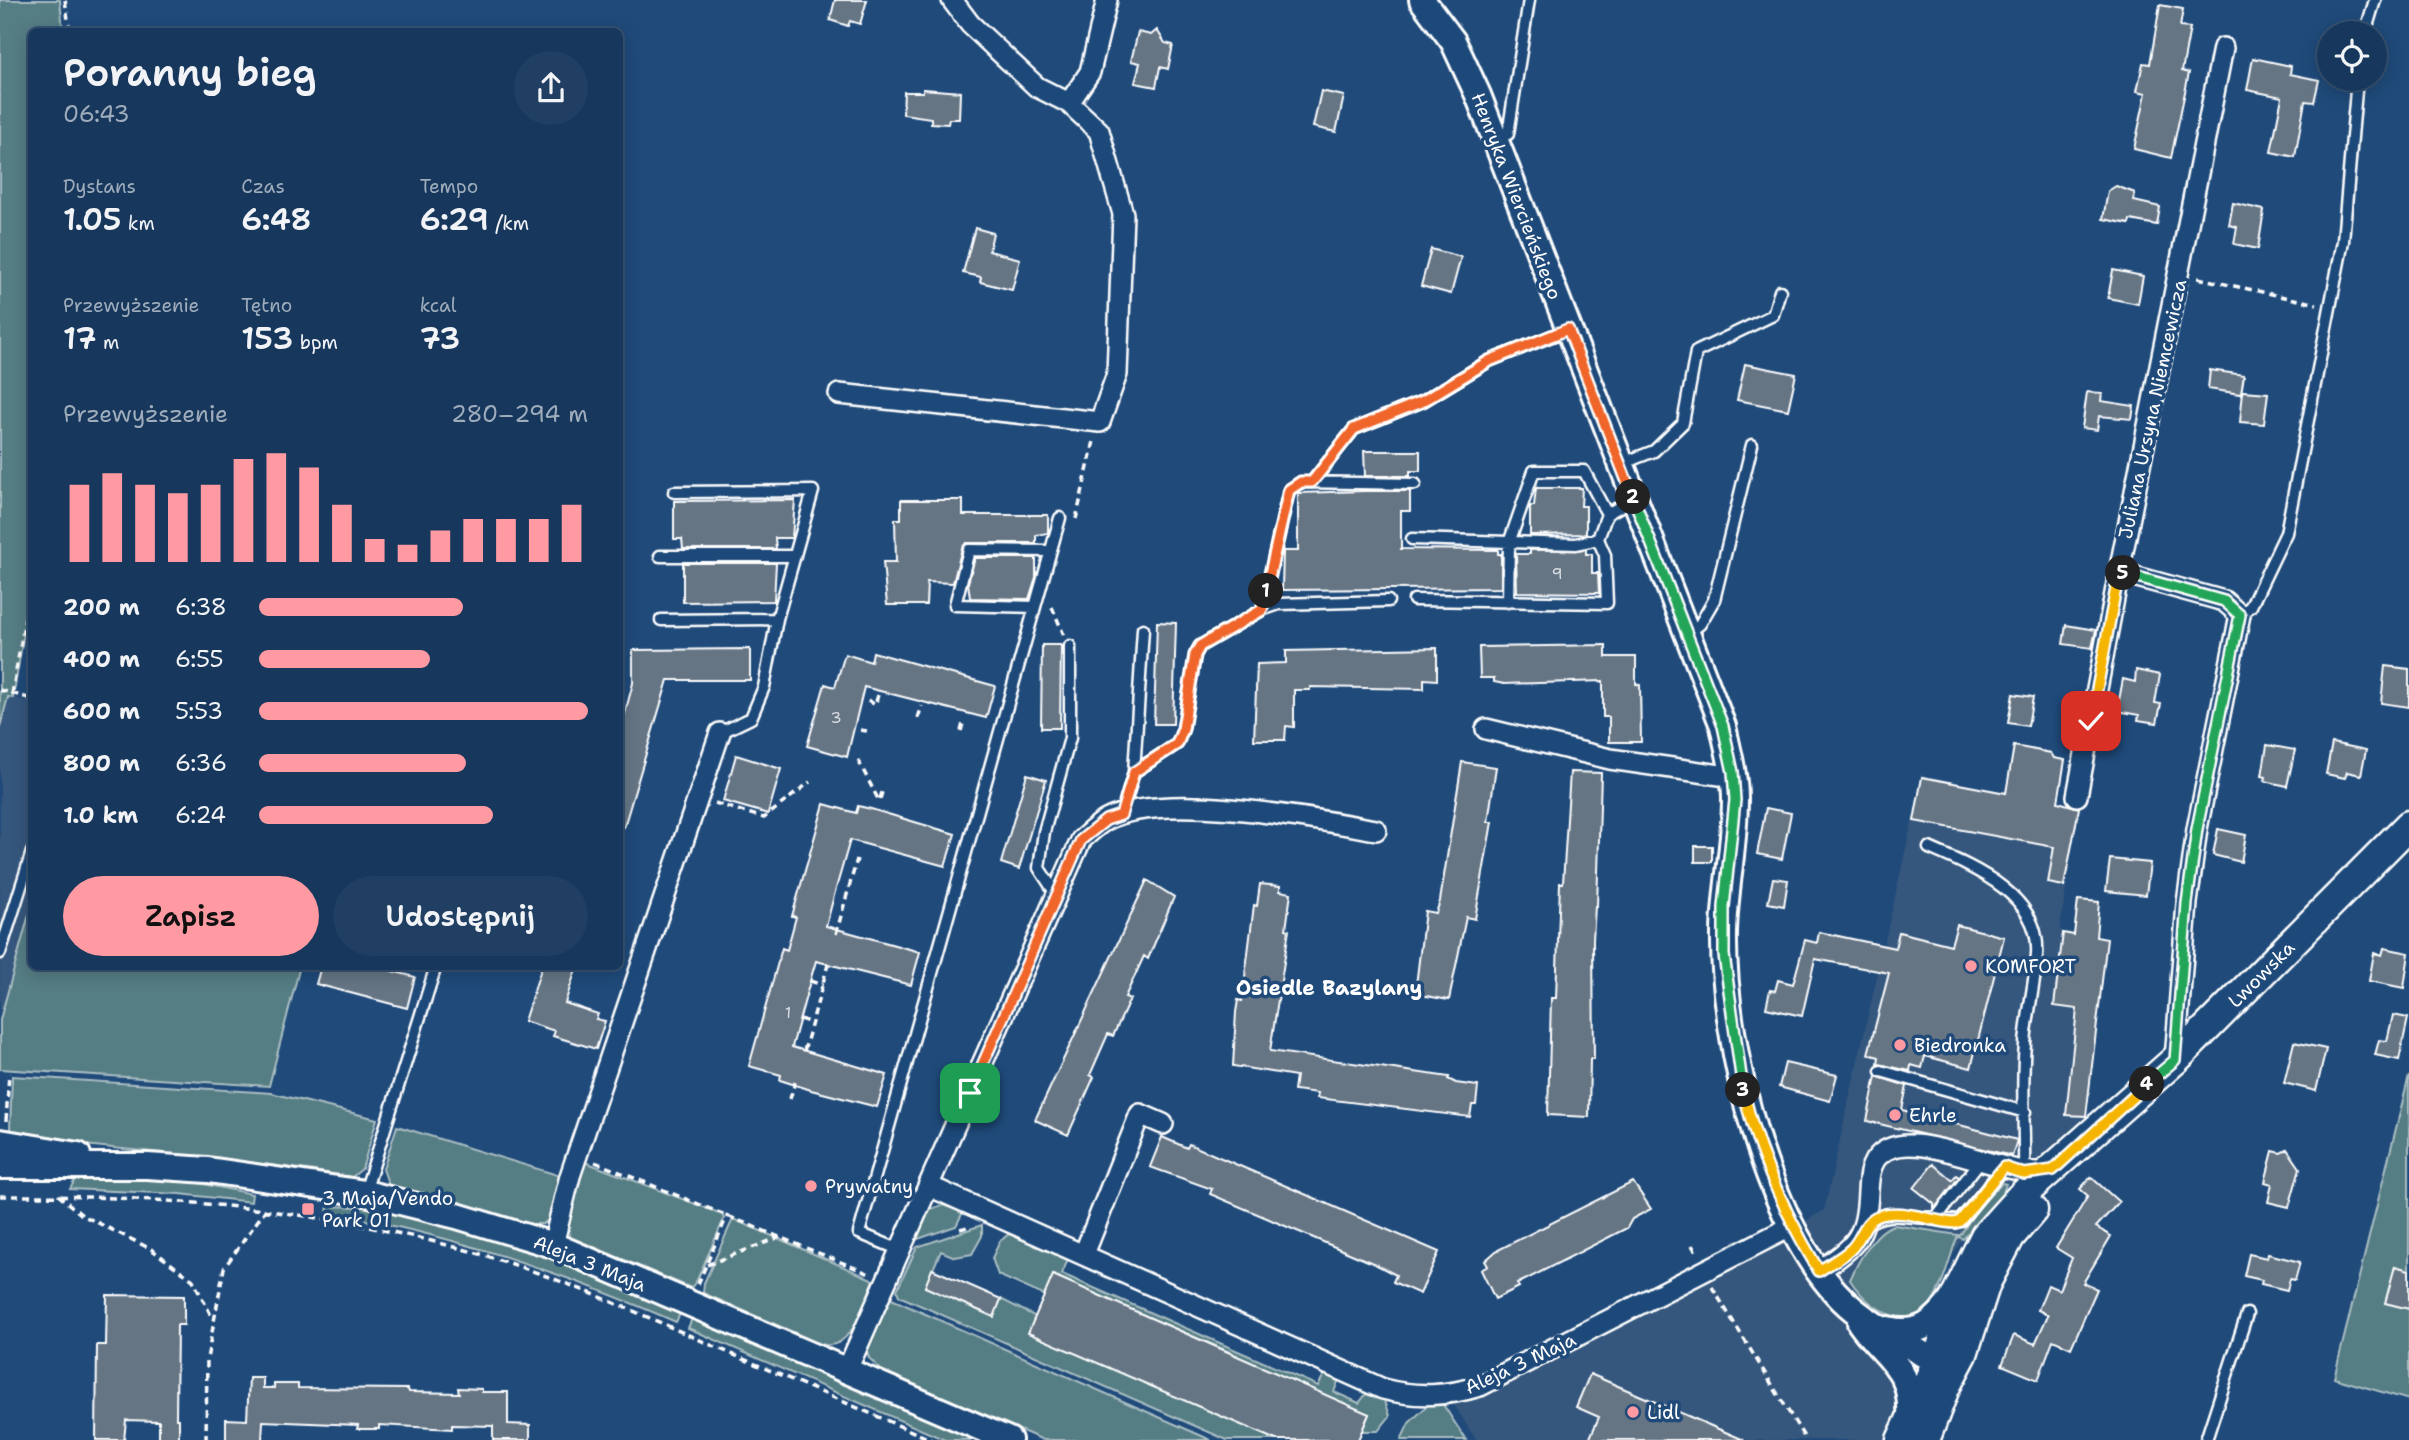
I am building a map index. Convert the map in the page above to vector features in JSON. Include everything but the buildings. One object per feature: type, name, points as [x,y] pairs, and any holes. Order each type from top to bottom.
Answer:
[{"type":"main road","name":"Lwowska","points":[[1941,1376],[1956,1295],[1985,1236],[2024,1184],[2053,1170],[2175,1060],[2409,825]]},
{"type":"main road","name":"Lwowska","points":[[1912,1434],[1941,1376],[1972,1330],[1986,1283],[2010,1237],[2109,1119]]},
{"type":"street","points":[[839,394],[1100,422],[1117,374],[1123,214],[1099,131],[1069,103],[1037,87],[970,24],[952,0]]},
{"type":"street","points":[[1069,103],[1090,72],[1107,0]]},
{"type":"street","name":"Henryka Wiercieńskiego","points":[[1422,0],[1453,41],[1496,139],[1723,726],[1733,772],[1734,810],[1724,918],[1727,982],[1748,1110],[1764,1158],[1792,1226],[1819,1271],[1854,1310],[1862,1326],[1891,1357],[1909,1386],[1912,1434]]},
{"type":"street","name":"Juliana Ursyna Niemcewicza","points":[[2077,796],[2223,48]]},
{"type":"street","points":[[2119,572],[2224,601],[2240,615],[2197,829],[2187,903],[2175,1060]]},
{"type":"street","points":[[1486,729],[1610,759],[1720,775],[1733,772]]},
{"type":"street","points":[[552,1245],[578,1156],[720,733]]},
{"type":"street","points":[[847,1370],[1081,840],[1106,820],[1182,804],[1376,830]]},
{"type":"street","points":[[1084,1254],[1140,1114],[1163,1124]]},
{"type":"street","name":"Aleja 3 Maja","points":[[3,1136],[148,1166]]},
{"type":"street","points":[[1819,1271],[1850,1250],[1859,1240],[1866,1226],[1869,1171],[1887,1149],[1902,1143],[1920,1145],[1981,1160],[2004,1167],[2024,1184]]},
{"type":"street","name":"Aleja 3 Maja","points":[[0,1166],[148,1166],[268,1177],[365,1193],[552,1245],[1009,1440]]},
{"type":"street","name":"Lwowska","points":[[2010,1237],[2024,1184]]},
{"type":"street","name":"Aleja 3 Maja","points":[[929,1186],[1383,1389],[1422,1395],[1445,1394],[1480,1386],[1792,1226]]},
{"type":"street","name":"Lwowska","points":[[1879,1326],[1905,1332],[1920,1329],[1940,1317],[1956,1295]]},
{"type":"street","name":"Henryka Wiercieńskiego","points":[[1854,1310],[1879,1326],[1941,1376]]},
{"type":"street","name":"Henryka Wiercieńskiego","points":[[1891,1357],[1941,1376]]},
{"type":"lane","points":[[1496,139],[1508,134],[1529,0]]},
{"type":"lane","points":[[2369,21],[2375,0]]},
{"type":"lane","points":[[2240,615],[2251,606],[2286,533],[2343,241],[2356,91]]},
{"type":"lane","points":[[1620,464],[1654,451],[1683,424],[1696,352],[1773,315],[1780,291]]},
{"type":"lane","points":[[1312,482],[1354,429],[1423,401],[1489,361],[1568,329]]},
{"type":"lane","points":[[1687,635],[1700,624],[1714,600],[1752,446]]},
{"type":"lane","points":[[1508,603],[1509,543],[1534,471],[1584,471],[1607,514]]},
{"type":"lane","points":[[1262,610],[1289,490],[1301,482],[1415,484]]},
{"type":"lane","points":[[674,492],[813,491],[777,619],[764,687],[751,718],[720,733]]},
{"type":"lane","points":[[1414,600],[1607,603],[1605,555],[1598,539],[1607,514],[1634,499]]},
{"type":"lane","points":[[900,1250],[859,1233],[1060,518]]},
{"type":"lane","points":[[1412,539],[1576,544],[1598,539]]},
{"type":"lane","points":[[1035,607],[955,606],[969,550],[1051,551]]},
{"type":"lane","points":[[660,556],[795,556]]},
{"type":"lane","points":[[1134,772],[1177,744],[1183,729],[1195,655],[1200,646],[1262,610],[1279,604],[1388,601]]},
{"type":"lane","points":[[661,620],[777,619]]},
{"type":"lane","points":[[1121,815],[1134,772],[1143,629]]},
{"type":"lane","points":[[1057,895],[1039,868],[1044,832],[1070,738],[1070,646]]},
{"type":"lane","points":[[1929,849],[1963,863],[2005,888],[2032,924],[2037,952],[2024,1049],[2024,1184]]},
{"type":"lane","points":[[0,953],[28,865]]},
{"type":"lane","points":[[365,1193],[435,970]]},
{"type":"lane","points":[[1881,1071],[2025,1112]]},
{"type":"lane","points":[[1926,1219],[1937,1217],[1981,1160]]},
{"type":"lane","points":[[1866,1226],[1879,1216],[1889,1214],[1948,1223],[1960,1221],[2004,1167]]},
{"type":"lane","points":[[2206,1440],[2247,1314]]},
{"type":"path","points":[[65,0],[69,28]]},
{"type":"path","points":[[2179,275],[2329,306]]},
{"type":"path","points":[[12,694],[28,601]]},
{"type":"path","points":[[0,690],[28,698]]},
{"type":"path","points":[[869,700],[875,705],[878,695]]},
{"type":"path","points":[[918,718],[922,706]]},
{"type":"path","points":[[961,731],[964,720]]},
{"type":"path","points":[[860,730],[867,732]]},
{"type":"path","points":[[858,760],[879,801],[883,789]]},
{"type":"path","points":[[698,798],[764,818],[810,782]]},
{"type":"path","points":[[836,934],[857,859]]},
{"type":"path","points":[[804,1051],[829,961]]},
{"type":"path","points":[[810,981],[822,985]]},
{"type":"path","points":[[800,1019],[811,1023]]},
{"type":"path","points":[[3,1136],[9,1073]]},
{"type":"path","points":[[790,1099],[795,1082]]},
{"type":"path","points":[[578,1156],[728,1214],[875,1276]]},
{"type":"path","points":[[58,1195],[82,1215],[151,1249],[193,1280],[214,1321]]},
{"type":"path","points":[[0,1196],[176,1199],[266,1209],[379,1228],[468,1251],[540,1274],[932,1440]]},
{"type":"path","points":[[206,1440],[206,1359],[224,1268],[266,1209]]},
{"type":"path","points":[[696,1290],[728,1214]]},
{"type":"path","points":[[707,1265],[782,1237]]},
{"type":"path","points":[[1692,1245],[1704,1271],[1806,1440]]},
{"type":"shaded area","points":[[8,696],[28,701],[28,921],[0,1020],[0,727]]},
{"type":"shaded area","points":[[1922,777],[2079,806],[2060,928],[2063,933],[2107,939],[2087,1116],[2063,1144],[2006,1184],[2000,1200],[1963,1239],[1951,1257],[1888,1440],[1476,1440],[1452,1402],[1806,1229],[1807,1220],[1824,1210]]},
{"type":"green space","points":[[0,0],[60,0],[63,28],[28,28],[28,608],[13,698],[8,697],[0,727]]},
{"type":"green space","points":[[28,918],[28,970],[299,970],[269,1086],[0,1069],[0,1020]]},
{"type":"green space","points":[[12,1076],[271,1093],[377,1119],[362,1169],[352,1177],[13,1137],[10,1129]]},
{"type":"green space","points":[[2409,1076],[2409,1400],[2334,1378]]},
{"type":"green space","points":[[397,1126],[564,1177],[553,1216],[543,1224],[530,1224],[389,1186],[383,1169]]},
{"type":"green space","points":[[585,1162],[722,1214],[724,1219],[691,1288],[570,1237],[567,1220]]},
{"type":"green space","points":[[77,1176],[174,1178],[252,1194],[251,1202],[180,1194],[70,1189]]},
{"type":"green space","points":[[2002,1183],[2006,1184],[2000,1200],[1963,1239],[1959,1237],[1978,1208]]},
{"type":"green space","points":[[942,1205],[963,1212],[956,1226],[912,1241],[928,1210]]},
{"type":"green space","points":[[328,1206],[380,1209],[463,1228],[537,1252],[682,1310],[676,1322],[548,1271],[461,1243],[327,1213]]},
{"type":"green space","points":[[733,1219],[874,1280],[849,1334],[832,1345],[821,1344],[703,1293],[704,1283]]},
{"type":"green space","points":[[982,1225],[982,1236],[972,1254],[955,1257],[941,1251],[925,1287],[993,1317],[1001,1299],[1276,1440],[1227,1440],[899,1296],[897,1290],[917,1247]]},
{"type":"green space","points":[[1894,1225],[1958,1235],[1937,1293],[1929,1306],[1919,1315],[1906,1318],[1879,1309],[1863,1296],[1850,1280],[1874,1240]]},
{"type":"green space","points":[[1009,1234],[1068,1259],[1062,1274],[1318,1386],[1325,1373],[1339,1379],[1334,1392],[1359,1403],[1366,1394],[1384,1398],[1390,1416],[1378,1431],[1362,1431],[1369,1414],[1229,1373],[1237,1355],[1053,1276],[1045,1296],[998,1275],[992,1258],[1000,1241]]},
{"type":"green space","points":[[887,1297],[1211,1440],[1043,1440],[881,1370],[869,1358],[867,1351]]},
{"type":"green space","points":[[694,1314],[982,1440],[945,1440],[688,1328]]},
{"type":"green space","points":[[1430,1403],[1442,1403],[1466,1440],[1401,1440],[1409,1423]]},
{"type":"place","name":"KOMFORT","points":[[1971,966]]},
{"type":"place","name":"Biedronka","points":[[1900,1045]]},
{"type":"place","name":"Ehrle","points":[[1895,1115]]},
{"type":"place","name":"Prywatny","points":[[811,1186]]},
{"type":"place","name":"3 Maja/Vendo Park 01","points":[[308,1209]]},
{"type":"place","name":"Lidl","points":[[1633,1412]]},
{"type":"district","name":"Osiedle Bazylany","points":[[1329,988]]},
{"type":"route","points":[[970,1093],[1081,840],[1106,820],[1121,815],[1134,772],[1177,744],[1183,729],[1195,655],[1200,646],[1262,610],[1289,490],[1301,482],[1312,482],[1354,429],[1423,401],[1489,361],[1568,329],[1723,726],[1733,772],[1735,800],[1724,907],[1724,955],[1741,1080],[1764,1158],[1792,1226],[1819,1271],[1850,1250],[1866,1226],[1879,1216],[1898,1214],[1955,1223],[1960,1221],[2004,1167],[2024,1174],[2053,1170],[2175,1060],[2187,903],[2197,829],[2240,615],[2224,601],[2119,572],[2091,721]]}]
